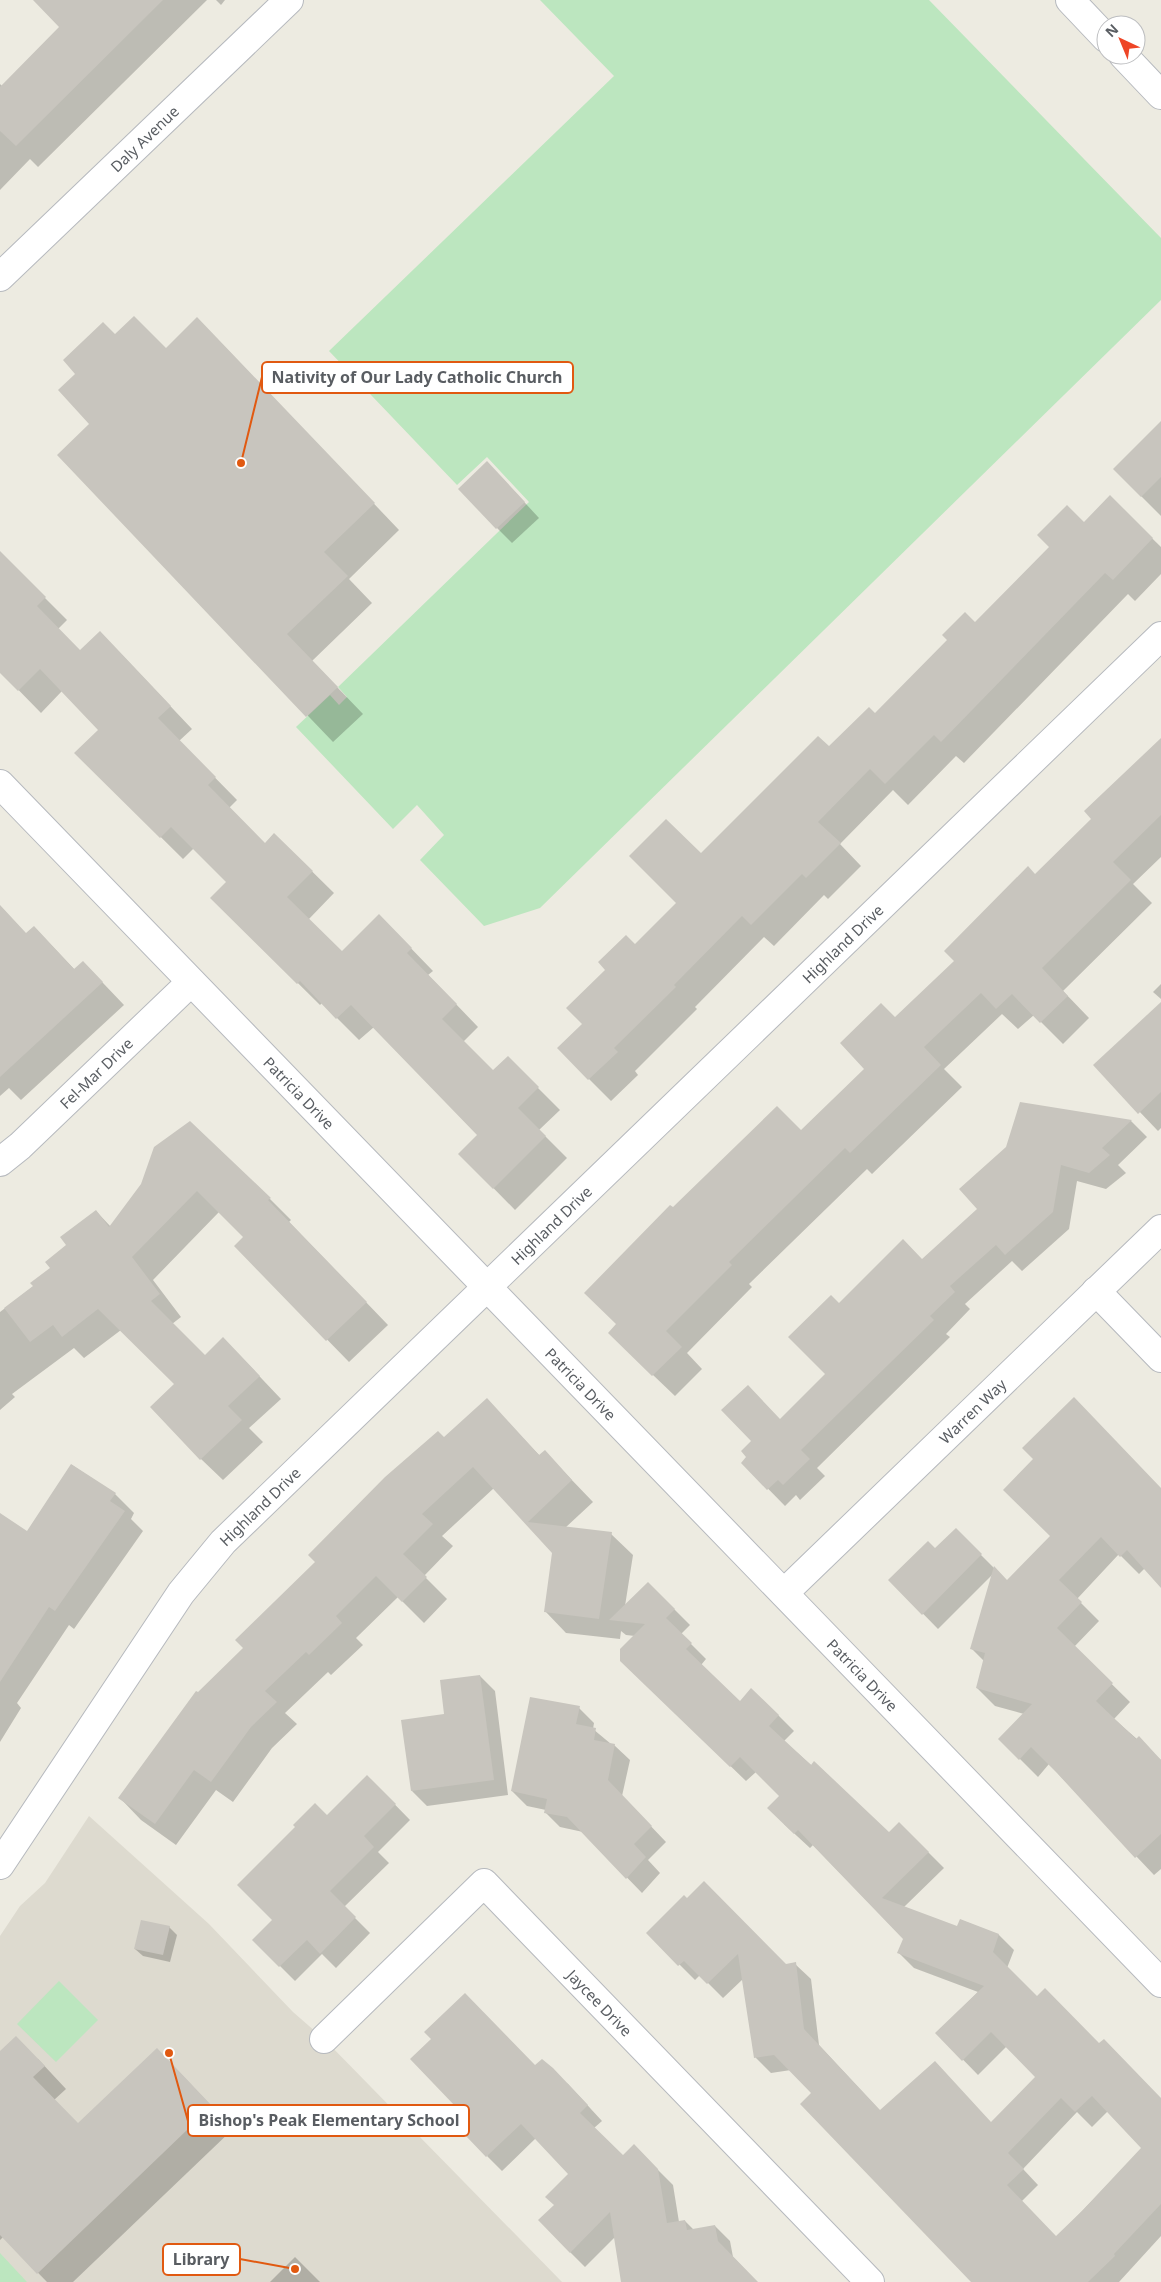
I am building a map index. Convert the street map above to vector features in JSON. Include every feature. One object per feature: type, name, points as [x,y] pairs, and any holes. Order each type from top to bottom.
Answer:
[{"type":"street","name":"Daly Avenue","points":[[0,278],[289,0]]},
{"type":"street","points":[[1070,0],[1096,27]]},
{"type":"street","points":[[1132,65],[1161,95]]},
{"type":"street","name":"Highland Drive","points":[[0,1865],[181,1593],[223,1542],[1161,636]]},
{"type":"street","name":"Patricia Drive","points":[[0,784],[1161,1983]]},
{"type":"street","name":"Fel-Mar Drive","points":[[0,1162],[20,1146],[191,982]]},
{"type":"street","name":"Warren Way","points":[[784,1592],[1161,1229]]},
{"type":"street","points":[[1096,1291],[1161,1358]]},
{"type":"street","name":"Jaycee Drive","points":[[324,2038],[484,1883],[870,2282]]},
{"type":"shaded area","points":[[89,1816],[209,1924],[293,2012],[324,2039],[562,2282],[0,2282],[0,1936],[20,1906],[45,1883]]},
{"type":"green space","points":[[540,0],[929,0],[1161,238],[1161,300],[540,908],[484,926],[420,860],[444,835],[417,805],[393,829],[296,727],[330,695],[339,705],[347,697],[338,687],[529,502],[487,457],[457,485],[329,351],[614,76]]},
{"type":"green space","points":[[59,1981],[98,2020],[56,2062],[17,2024]]},
{"type":"green space","points":[[0,2253],[27,2282],[0,2282]]},
{"type":"building","points":[[33,0],[163,0],[16,146],[0,131],[0,87],[59,27]]},
{"type":"building","points":[[134,316],[166,348],[197,317],[375,503],[324,552],[348,576],[287,634],[338,687],[306,717],[57,455],[89,424],[58,390],[75,374],[63,360],[103,322],[115,334]]},
{"type":"building","points":[[1161,421],[1161,477],[1141,497],[1113,469]]},
{"type":"building","points":[[487,461],[525,502],[496,529],[458,489]]},
{"type":"building","points":[[1110,495],[1153,538],[1113,580],[1105,573],[941,742],[934,735],[885,784],[870,769],[818,822],[841,843],[806,878],[802,874],[751,925],[742,916],[674,985],[676,987],[614,1048],[618,1052],[588,1080],[557,1048],[582,1024],[566,1008],[605,970],[598,962],[626,935],[635,944],[676,903],[629,856],[666,819],[701,853],[818,736],[829,746],[869,707],[875,713],[947,640],[942,635],[965,612],[975,622],[1049,547],[1037,535],[1067,505],[1084,522]]},
{"type":"building","points":[[0,551],[46,597],[37,606],[80,650],[100,631],[171,706],[158,718],[216,777],[208,785],[265,843],[274,833],[313,871],[287,897],[342,951],[379,914],[412,948],[407,953],[457,1004],[442,1019],[493,1070],[508,1056],[539,1087],[518,1108],[546,1136],[493,1189],[458,1154],[477,1135],[351,1005],[336,1019],[300,981],[297,984],[210,898],[226,882],[171,827],[160,838],[74,753],[98,730],[40,669],[18,691],[0,673]]},
{"type":"building","points":[[1161,738],[1161,815],[1113,862],[1131,880],[1042,968],[1068,996],[1040,1023],[1012,994],[996,1009],[981,993],[924,1047],[941,1065],[850,1153],[845,1148],[729,1262],[732,1265],[666,1331],[682,1347],[652,1376],[608,1333],[616,1324],[584,1293],[670,1205],[673,1207],[777,1106],[801,1130],[864,1069],[840,1043],[881,1003],[895,1017],[954,961],[944,951],[1028,866],[1035,874],[1091,819],[1084,811]]},
{"type":"building","points":[[0,905],[26,933],[34,926],[74,969],[83,961],[103,982],[0,1077]]},
{"type":"building","points":[[1161,1002],[1161,1092],[1138,1114],[1093,1065]]},
{"type":"building","points":[[1020,1102],[1132,1120],[1102,1148],[1110,1155],[1089,1173],[1061,1165],[1053,1212],[1005,1255],[996,1245],[950,1286],[955,1292],[930,1316],[934,1320],[801,1450],[810,1459],[783,1485],[778,1480],[767,1490],[741,1463],[746,1457],[741,1451],[751,1441],[721,1410],[748,1385],[780,1419],[825,1374],[788,1337],[831,1295],[839,1303],[903,1239],[922,1259],[977,1209],[959,1189],[1006,1147]]},
{"type":"building","points":[[190,1121],[271,1198],[268,1200],[367,1302],[326,1341],[234,1246],[243,1237],[197,1191],[132,1257],[160,1294],[151,1301],[205,1355],[223,1337],[260,1376],[228,1406],[242,1420],[200,1460],[150,1407],[174,1384],[98,1309],[62,1337],[53,1325],[30,1342],[4,1308],[33,1286],[30,1283],[50,1268],[45,1262],[66,1245],[60,1237],[96,1210],[109,1227],[141,1184],[154,1147]]},
{"type":"building","points":[[1074,1397],[1161,1488],[1161,1588],[1127,1550],[1120,1557],[1101,1537],[1059,1580],[1082,1602],[1057,1628],[1113,1683],[1096,1701],[1136,1739],[1139,1736],[1161,1760],[1161,1834],[1135,1858],[1031,1747],[1019,1760],[998,1739],[1032,1704],[976,1688],[985,1653],[970,1649],[994,1566],[1007,1580],[1050,1536],[1003,1490],[1033,1459],[1022,1448]]},
{"type":"building","points":[[487,1398],[539,1455],[545,1450],[572,1480],[528,1522],[612,1532],[599,1619],[544,1612],[552,1553],[473,1467],[422,1514],[433,1524],[403,1554],[427,1577],[402,1602],[376,1576],[336,1616],[342,1623],[309,1655],[306,1652],[265,1691],[277,1702],[251,1727],[211,1782],[194,1770],[155,1824],[118,1798],[196,1691],[198,1692],[243,1648],[235,1640],[315,1562],[308,1555],[385,1477],[438,1431],[444,1437]]},
{"type":"building","points":[[71,1464],[116,1493],[110,1501],[125,1511],[55,1611],[49,1607],[0,1682],[0,1513],[27,1531]]},
{"type":"building","points":[[956,1528],[982,1554],[922,1615],[888,1580],[928,1541],[935,1548]]},
{"type":"building","points":[[648,1582],[675,1609],[666,1618],[692,1643],[686,1649],[740,1701],[751,1688],[779,1715],[769,1726],[811,1765],[814,1761],[889,1832],[899,1822],[929,1852],[882,1898],[957,1926],[960,1919],[999,1934],[993,1952],[1037,1996],[1045,1988],[1099,2043],[1104,2039],[1161,2098],[1161,2204],[1114,2254],[1115,2256],[1088,2282],[971,2282],[800,2104],[811,2093],[774,2055],[754,2058],[738,1954],[707,1984],[684,1961],[678,1966],[646,1933],[684,1895],[687,1898],[704,1881],[786,1964],[796,1962],[804,2029],[880,2110],[935,2061],[991,2122],[1035,2077],[991,2032],[962,2061],[935,2033],[984,1986],[897,1953],[903,1939],[798,1830],[794,1834],[767,1808],[779,1796],[740,1757],[730,1767],[620,1661],[620,1649],[645,1624],[609,1620]],"holes":[[[1092,2096],[1141,2148],[1056,2236],[1007,2185],[1024,2169],[1008,2153],[1061,2098],[1075,2112]]]},
{"type":"building","points":[[480,1675],[494,1780],[411,1791],[401,1720],[444,1714],[440,1680]]},
{"type":"building","points":[[530,1697],[580,1706],[576,1724],[596,1728],[594,1740],[615,1744],[608,1780],[652,1826],[634,1844],[646,1857],[626,1879],[567,1817],[544,1813],[547,1799],[511,1791]]},
{"type":"building","points":[[367,1775],[396,1804],[364,1836],[374,1847],[330,1891],[356,1917],[320,1954],[307,1940],[279,1967],[252,1940],[272,1920],[237,1885],[295,1827],[293,1825],[315,1803],[327,1815]]},
{"type":"building","points":[[141,1920],[170,1926],[163,1955],[134,1949]]},
{"type":"building","points":[[465,1993],[535,2065],[542,2059],[553,2068],[588,2105],[580,2113],[623,2155],[634,2144],[658,2169],[667,2223],[685,2220],[687,2230],[715,2225],[718,2241],[758,2282],[621,2282],[610,2212],[570,2253],[538,2220],[554,2205],[545,2197],[568,2174],[521,2124],[486,2157],[446,2115],[455,2106],[410,2059],[431,2039],[424,2032]]},
{"type":"building","points":[[16,2036],[45,2066],[33,2077],[78,2123],[157,2048],[212,2106],[37,2274],[0,2235],[0,2051]]},
{"type":"place","name":"Nativity of Our Lady Catholic Church","points":[[241,463]]},
{"type":"place","name":"Bishop's Peak Elementary School","points":[[169,2053]]},
{"type":"place","name":"Library","points":[[295,2269]]}]
